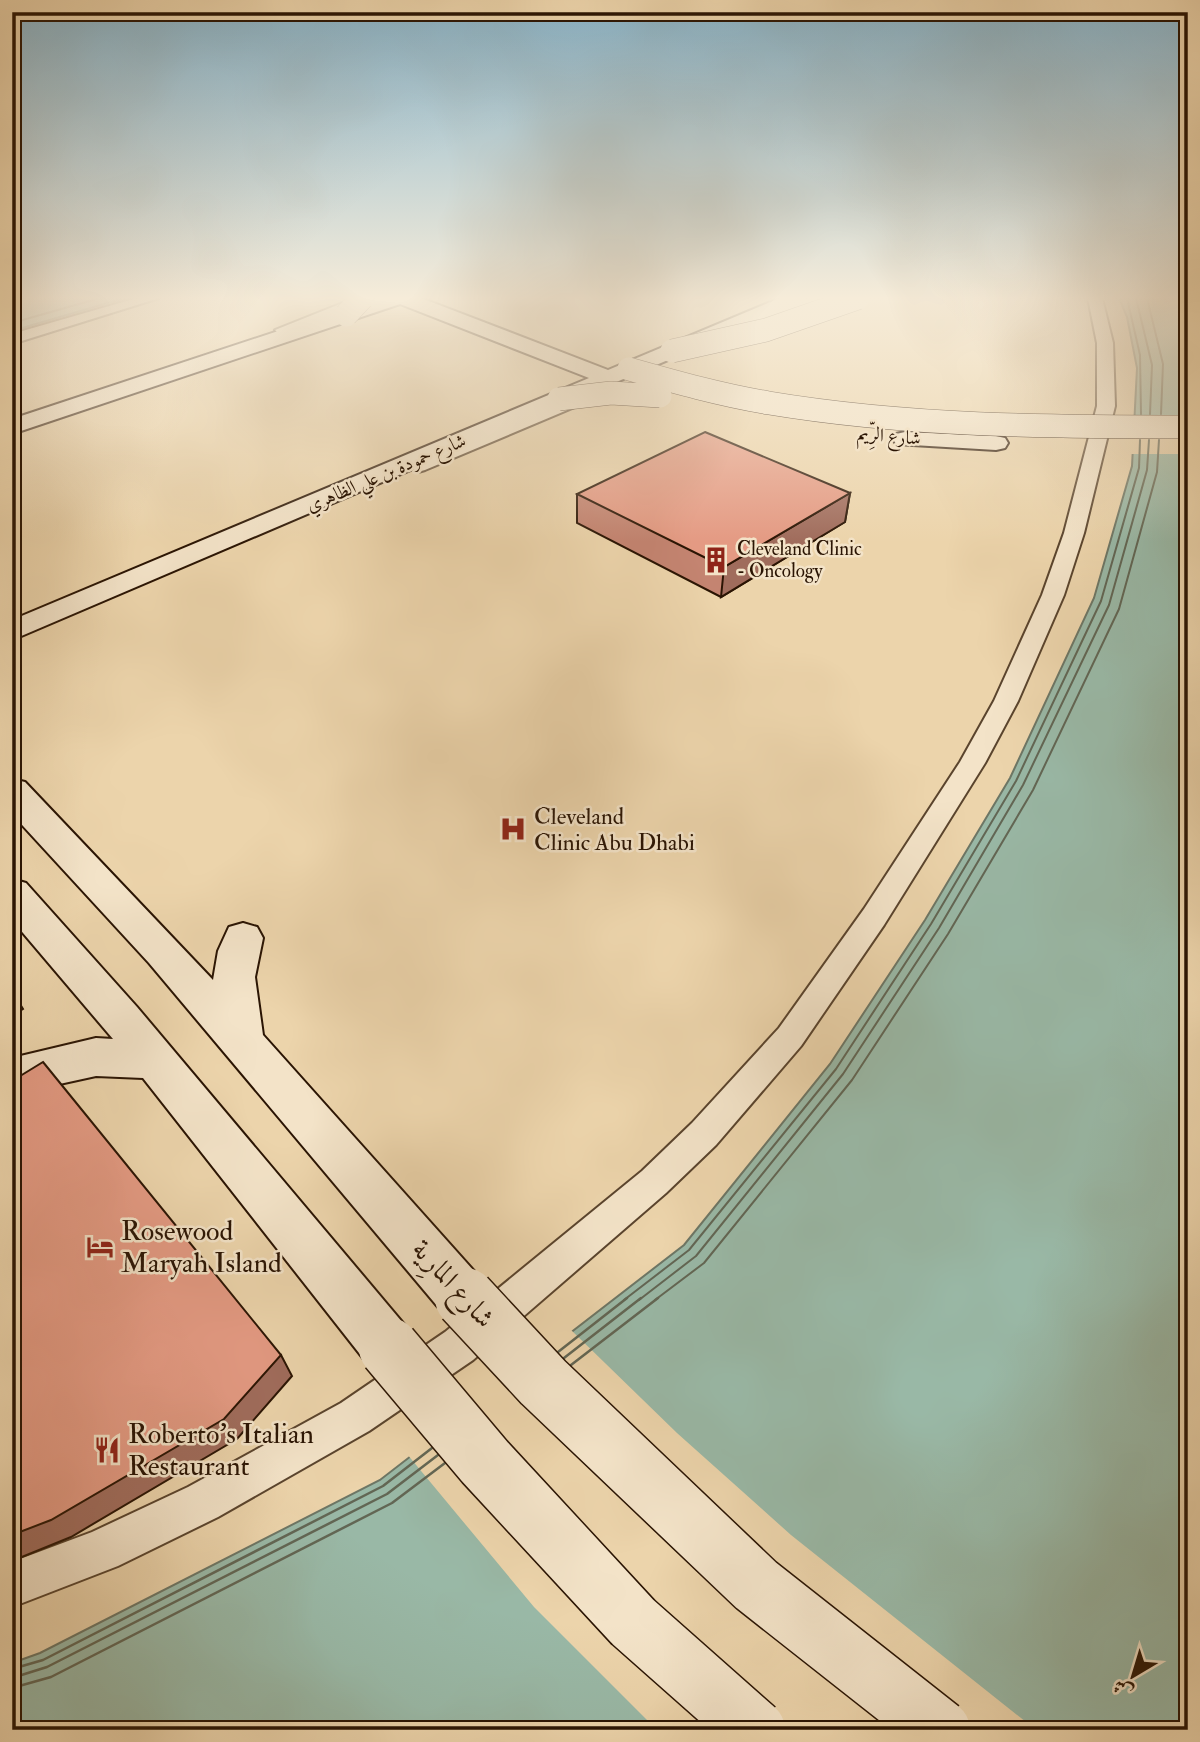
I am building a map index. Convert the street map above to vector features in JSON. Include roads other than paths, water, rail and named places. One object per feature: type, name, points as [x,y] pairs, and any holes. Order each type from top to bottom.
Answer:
[{"type":"main road","points":[[12,427],[154,379]]},
{"type":"main road","name":"شارع حمودة بن علي الظاهري","points":[[12,631],[607,379]]},
{"type":"main road","name":"شارع الرِّيم","points":[[656,379],[666,389],[774,422],[885,437],[996,443],[1188,443]]},
{"type":"main road","points":[[559,399],[666,389],[664,379]]},
{"type":"main road","name":"شارع الرِّيم","points":[[666,389],[892,421],[994,427],[1188,427]]},
{"type":"main road","name":"شارع المارِية","points":[[12,792],[144,930],[456,1289],[543,1382],[756,1585],[940,1730]]},
{"type":"main road","points":[[12,893],[485,1462],[633,1622],[755,1730]]},
{"type":"main road","points":[[242,1041],[232,986],[235,959],[243,938]]},
{"type":"main road","points":[[23,1073],[96,1057],[153,1060]]},
{"type":"street","points":[[12,420],[135,379]]},
{"type":"street","points":[[12,637],[484,440],[612,379]]},
{"type":"street","points":[[12,1585],[102,1550],[203,1502],[332,1430],[408,1381],[478,1331],[612,1220],[705,1134],[757,1076],[826,989],[931,831],[972,763],[1032,645],[1070,548],[1106,406],[1106,379]]},
{"type":"water","points":[[1136,379],[1188,379],[1188,1730],[12,1730],[12,1663],[40,1653],[380,1480],[684,1245],[830,1064],[925,920],[1010,778],[1094,598],[1132,466]]},
{"type":"place","name":"Cleveland Clinic - Oncology","points":[[716,560]]},
{"type":"place","name":"Cleveland Clinic Abu Dhabi","points":[[513,829]]},
{"type":"place","name":"Rosewood Maryah Island","points":[[100,1247]]},
{"type":"place","name":"Roberto's Italian Restaurant","points":[[107,1450]]}]
